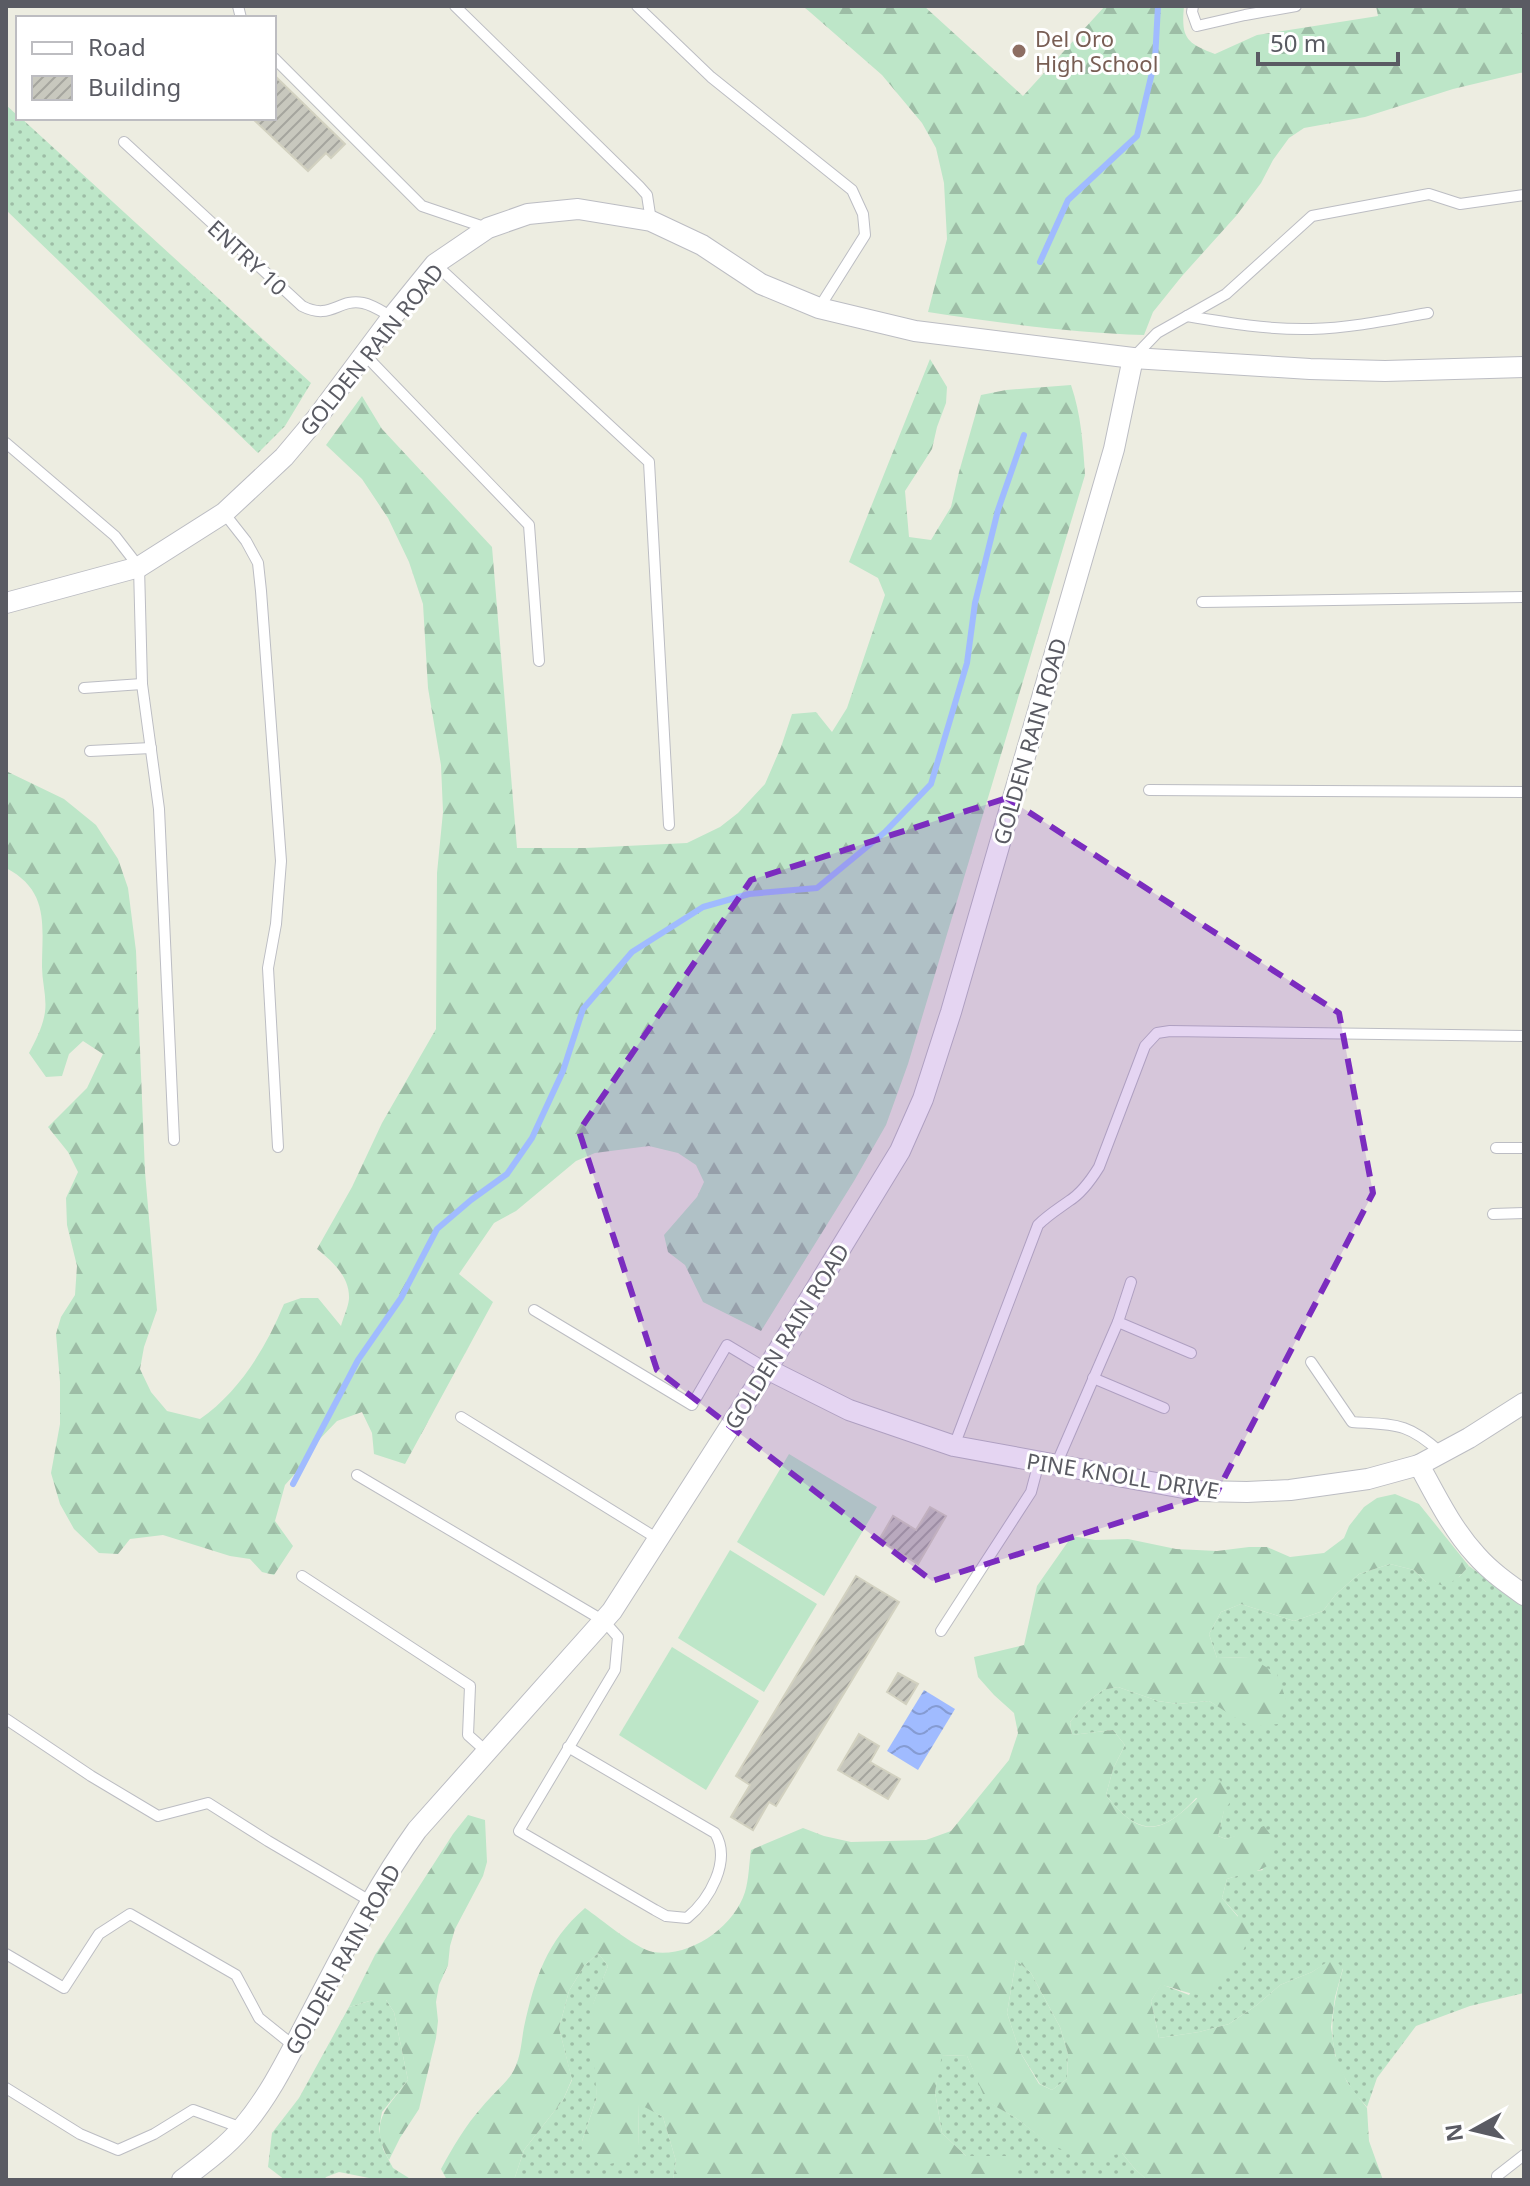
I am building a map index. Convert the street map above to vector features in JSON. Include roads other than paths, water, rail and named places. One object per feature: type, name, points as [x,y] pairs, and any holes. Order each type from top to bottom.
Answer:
[{"type":"street","name":"GOLDEN RAIN ROAD","points":[[6,603],[139,567],[224,513],[284,457],[435,264],[488,228],[528,214],[578,209],[651,221],[702,245],[761,284],[819,308],[915,331],[1133,358],[1310,369],[1385,371],[1524,367]]},
{"type":"street","name":"GOLDEN RAIN ROAD","points":[[182,2180],[211,2159],[242,2128],[271,2088],[370,1901],[417,1830],[604,1621],[767,1369],[900,1151],[923,1099],[951,1012],[1114,449],[1133,358]]},
{"type":"street","name":"PINE KNOLL DRIVE","points":[[767,1369],[849,1410],[954,1446],[1200,1491],[1290,1490],[1368,1479],[1419,1465],[1524,1403]]},
{"type":"street","points":[[1419,1465],[1461,1537],[1476,1556],[1493,1573],[1524,1595]]},
{"type":"lane","points":[[455,6],[639,186],[647,195],[651,221]]},
{"type":"lane","points":[[637,6],[711,77],[852,190],[863,214],[865,235],[819,308]]},
{"type":"lane","points":[[1193,6],[1197,26],[1296,6]]},
{"type":"lane","points":[[276,60],[422,206],[488,228]]},
{"type":"lane","name":"ENTRY 10","points":[[124,142],[302,306],[324,313],[360,302],[392,317]]},
{"type":"lane","points":[[1133,358],[1157,333],[1226,294],[1312,216],[1429,194],[1460,204],[1524,195]]},
{"type":"lane","points":[[435,264],[649,462],[669,825]]},
{"type":"lane","points":[[1187,316],[1240,325],[1309,329],[1339,328],[1428,313]]},
{"type":"lane","points":[[364,354],[529,525],[539,661]]},
{"type":"lane","points":[[6,443],[115,536],[139,567],[142,684],[159,809],[174,1140]]},
{"type":"lane","points":[[224,513],[246,541],[258,563],[261,591],[281,861],[276,924],[268,968],[278,1147]]},
{"type":"lane","points":[[1202,602],[1524,597]]},
{"type":"lane","points":[[84,688],[142,684]]},
{"type":"lane","points":[[90,751],[151,748]]},
{"type":"lane","points":[[1149,790],[1524,792]]},
{"type":"lane","points":[[954,1446],[1038,1225],[1050,1213],[1071,1201],[1099,1167],[1145,1046],[1157,1033],[1524,1036]]},
{"type":"lane","points":[[1496,1148],[1524,1148]]},
{"type":"lane","points":[[1493,1214],[1524,1213]]},
{"type":"lane","points":[[941,1631],[1048,1463],[1093,1378],[1118,1322],[1131,1282]]},
{"type":"lane","points":[[534,1310],[692,1405],[727,1345],[767,1369]]},
{"type":"lane","points":[[1118,1322],[1191,1353]]},
{"type":"lane","points":[[1311,1362],[1352,1422],[1391,1424],[1412,1429],[1440,1452]]},
{"type":"lane","points":[[1093,1378],[1164,1408]]},
{"type":"lane","points":[[461,1417],[658,1539]]},
{"type":"lane","points":[[357,1475],[604,1621],[618,1637],[615,1670],[568,1747],[519,1831],[666,1916],[687,1918],[710,1889],[718,1871],[723,1854],[715,1833],[568,1747]]},
{"type":"lane","points":[[302,1576],[470,1686],[468,1735],[487,1752]]},
{"type":"lane","points":[[6,1719],[158,1816],[208,1803],[370,1901]]},
{"type":"lane","points":[[6,1954],[64,1988],[99,1934],[130,1914],[236,1975],[259,2018],[294,2046]]},
{"type":"lane","points":[[6,2088],[80,2134],[118,2150],[154,2134],[193,2110],[242,2128]]},
{"type":"lane","points":[[1498,2180],[1497,2176],[1524,2155]]},
{"type":"water","points":[[924,1690],[955,1709],[918,1770],[887,1751]]},
{"type":"waterway","points":[[1040,262],[1068,200],[1137,136],[1155,60],[1158,6]]},
{"type":"waterway","points":[[293,1484],[358,1360],[401,1298],[437,1229],[507,1174],[532,1138],[563,1071],[583,1009],[632,952],[703,907],[749,894],[817,888],[885,832],[931,784],[967,663],[975,603],[998,510],[1024,435]]},
{"type":"place","name":"Del Oro High School","points":[[1019,51]]}]
